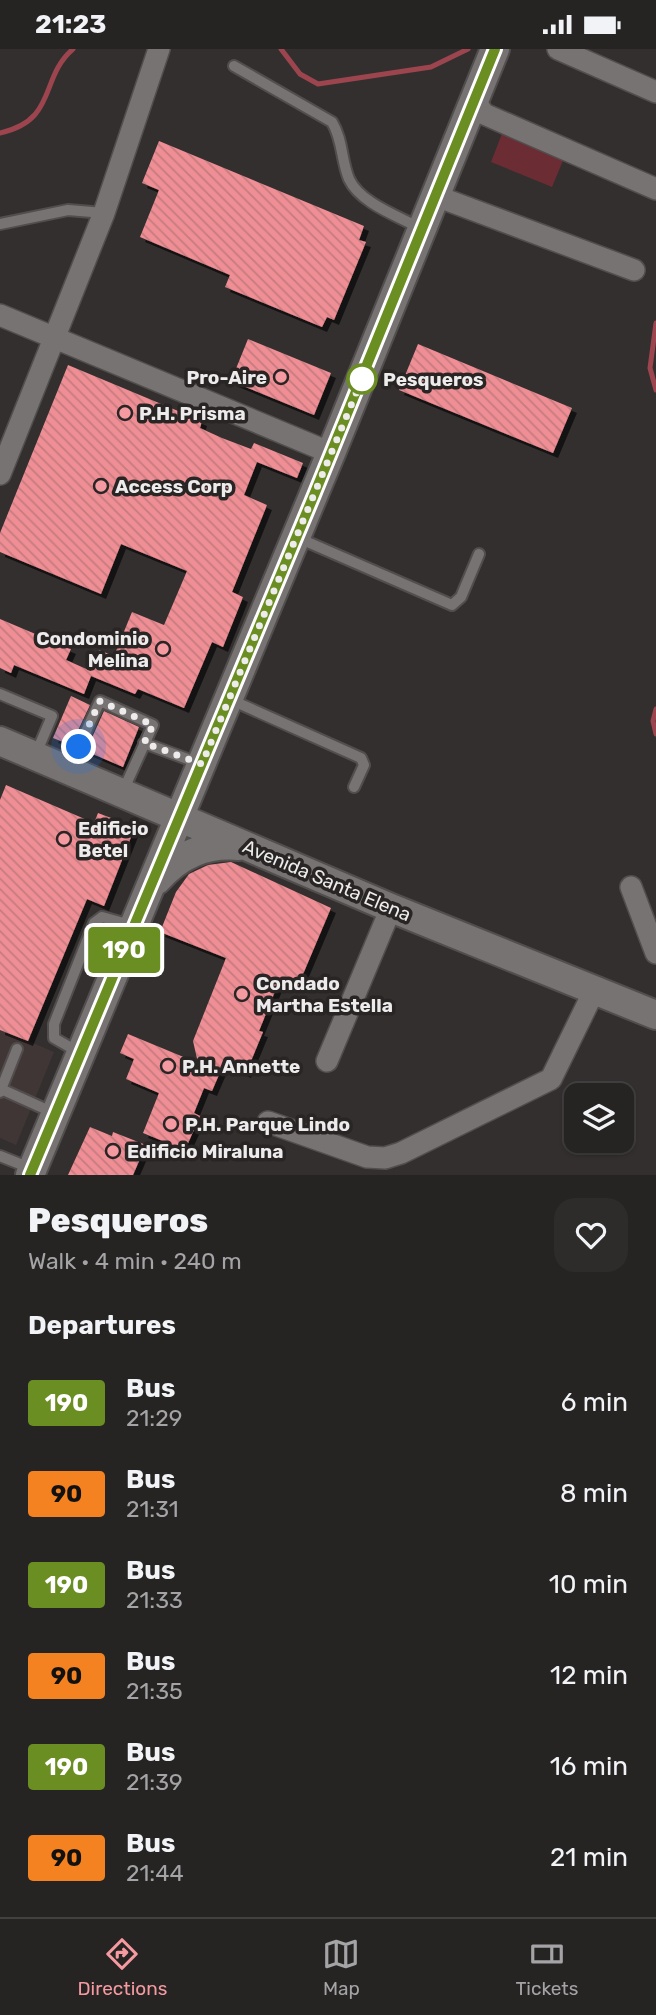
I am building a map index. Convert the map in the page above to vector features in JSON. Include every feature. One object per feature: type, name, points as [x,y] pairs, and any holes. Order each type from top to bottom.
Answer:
[{"type":"main road","points":[[32,1172],[436,196],[499,52]]},
{"type":"main road","name":"Avenida Santa Elena","points":[[0,741],[391,908],[656,1015]]},
{"type":"main road","points":[[149,890],[175,862],[197,850],[230,845],[250,848]]},
{"type":"street","points":[[0,474],[104,213],[159,49]]},
{"type":"street","points":[[558,49],[656,92]]},
{"type":"street","points":[[475,110],[656,189]]},
{"type":"street","points":[[436,196],[634,270]]},
{"type":"street","points":[[0,315],[331,453]]},
{"type":"street","points":[[631,887],[656,953]]},
{"type":"street","points":[[327,1061],[391,908]]},
{"type":"street","points":[[268,1122],[368,1157],[385,1158],[401,1153],[551,1079],[594,991]]},
{"type":"lane","points":[[234,66],[332,122],[340,134],[349,179],[360,195],[423,229]]},
{"type":"lane","points":[[0,225],[68,210],[104,213]]},
{"type":"lane","points":[[296,537],[452,605],[461,597],[479,554]]},
{"type":"lane","points":[[0,694],[52,716],[35,756]]},
{"type":"lane","points":[[229,699],[361,758],[364,765],[354,787]]},
{"type":"lane","points":[[68,770],[100,701],[153,725],[122,792]]},
{"type":"lane","points":[[144,743],[202,764]]},
{"type":"lane","points":[[81,1054],[54,1038],[54,1024],[94,923],[102,917],[115,918],[134,926]]},
{"type":"lane","points":[[17,1049],[1,1091],[56,1114]]},
{"type":"lane","points":[[0,1156],[32,1172]]},
{"type":"shaded area","points":[[505,126],[567,151],[552,187],[491,162]]},
{"type":"shaded area","points":[[0,1029],[54,1052],[16,1145],[0,1138]]},
{"type":"building","points":[[159,141],[364,226],[359,240],[366,242],[334,320],[327,317],[322,327],[225,287],[230,275],[140,237],[159,190],[142,183]]},
{"type":"building","name":"Pro-Aire","points":[[248,339],[331,373],[314,415],[231,381]]},
{"type":"building","points":[[418,344],[572,408],[553,453],[399,390]]},
{"type":"building","points":[[68,365],[202,421],[200,428],[222,438],[251,449],[254,443],[303,463],[297,478],[257,462],[244,495],[267,505],[232,592],[243,597],[223,647],[212,642],[184,708],[138,689],[135,694],[91,676],[84,694],[14,665],[11,673],[0,668],[0,619],[71,649],[66,660],[91,671],[99,650],[114,656],[132,612],[164,625],[187,571],[121,544],[101,594],[0,552],[0,533]]},
{"type":"building","points":[[71,696],[90,705],[71,745],[53,738]]},
{"type":"building","points":[[104,711],[139,727],[123,767],[86,751]]},
{"type":"building","points":[[6,785],[94,823],[98,813],[135,827],[104,906],[87,899],[28,1041],[0,1030],[0,800]]},
{"type":"building","points":[[231,862],[331,908],[298,986],[280,979],[246,1073],[224,1063],[212,1091],[204,1088],[194,1113],[200,1116],[185,1150],[143,1133],[159,1093],[126,1079],[134,1059],[120,1053],[128,1034],[198,1063],[193,1041],[226,958],[160,932],[176,892],[189,874],[208,865]]},
{"type":"building","name":"Edificio Miraluna","points":[[90,1127],[112,1136],[113,1132],[146,1145],[133,1175],[68,1175]]},
{"type":"waterway","points":[[0,133],[18,127],[40,108],[62,60],[73,49]]},
{"type":"waterway","points":[[281,49],[300,74],[318,84],[431,67],[468,49]]},
{"type":"waterway","points":[[656,323],[650,368],[656,390]]},
{"type":"waterway","points":[[656,709],[653,721],[656,734]]},
{"type":"bus line","name":"190","points":[[30,1175],[314,495],[495,49]]},
{"type":"place","name":"Pro-Aire","points":[[281,377]]},
{"type":"place","name":"Pesqueros","points":[[362,379]]},
{"type":"place","name":"P.H. Prisma","points":[[125,413]]},
{"type":"place","name":"Access Corp","points":[[101,486]]},
{"type":"place","name":"Condominio Melina","points":[[163,649]]},
{"type":"place","name":"Edificio Betel","points":[[64,839]]},
{"type":"place","name":"Condado Martha Estella","points":[[242,994]]},
{"type":"place","name":"P.H. Annette","points":[[168,1066]]},
{"type":"place","name":"P.H. Parque Lindo","points":[[171,1124]]},
{"type":"place","name":"Edificio Miraluna","points":[[113,1151]]},
{"type":"route","points":[[79,747],[100,701],[153,725],[144,743],[202,764],[362,379]]}]
